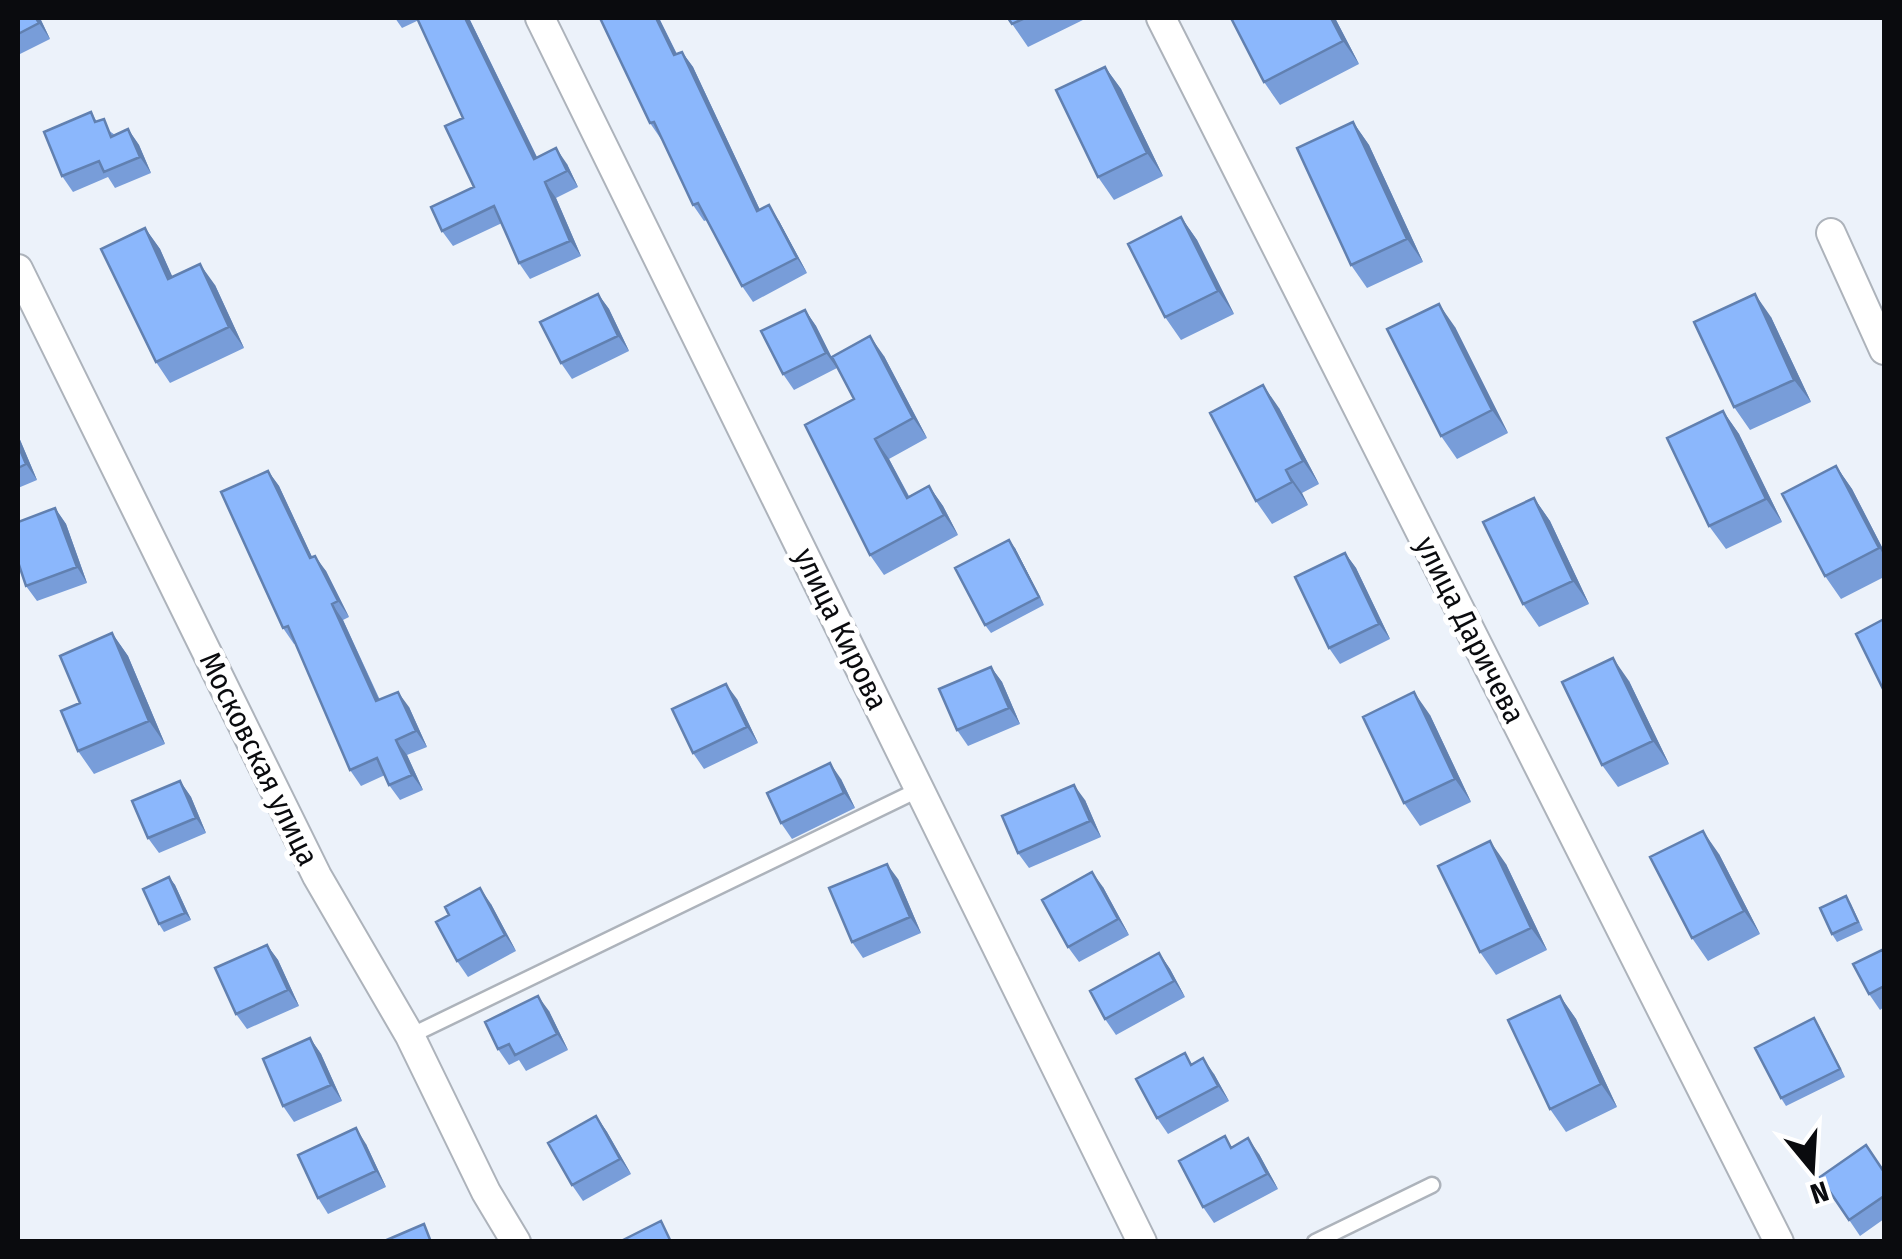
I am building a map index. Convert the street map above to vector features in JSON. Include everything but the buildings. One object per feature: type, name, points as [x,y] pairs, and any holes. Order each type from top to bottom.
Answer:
[{"type":"street","name":"улица Кирова","points":[[540,18],[1142,1242]]},
{"type":"street","name":"улица Даричева","points":[[1161,18],[1779,1242]]},
{"type":"street","points":[[1832,233],[1884,350]]},
{"type":"street","name":"Московская улица","points":[[18,270],[317,876],[410,1036],[486,1192],[516,1242]]},
{"type":"lane","points":[[410,1036],[920,789]]},
{"type":"lane","points":[[1315,1242],[1432,1185]]}]
